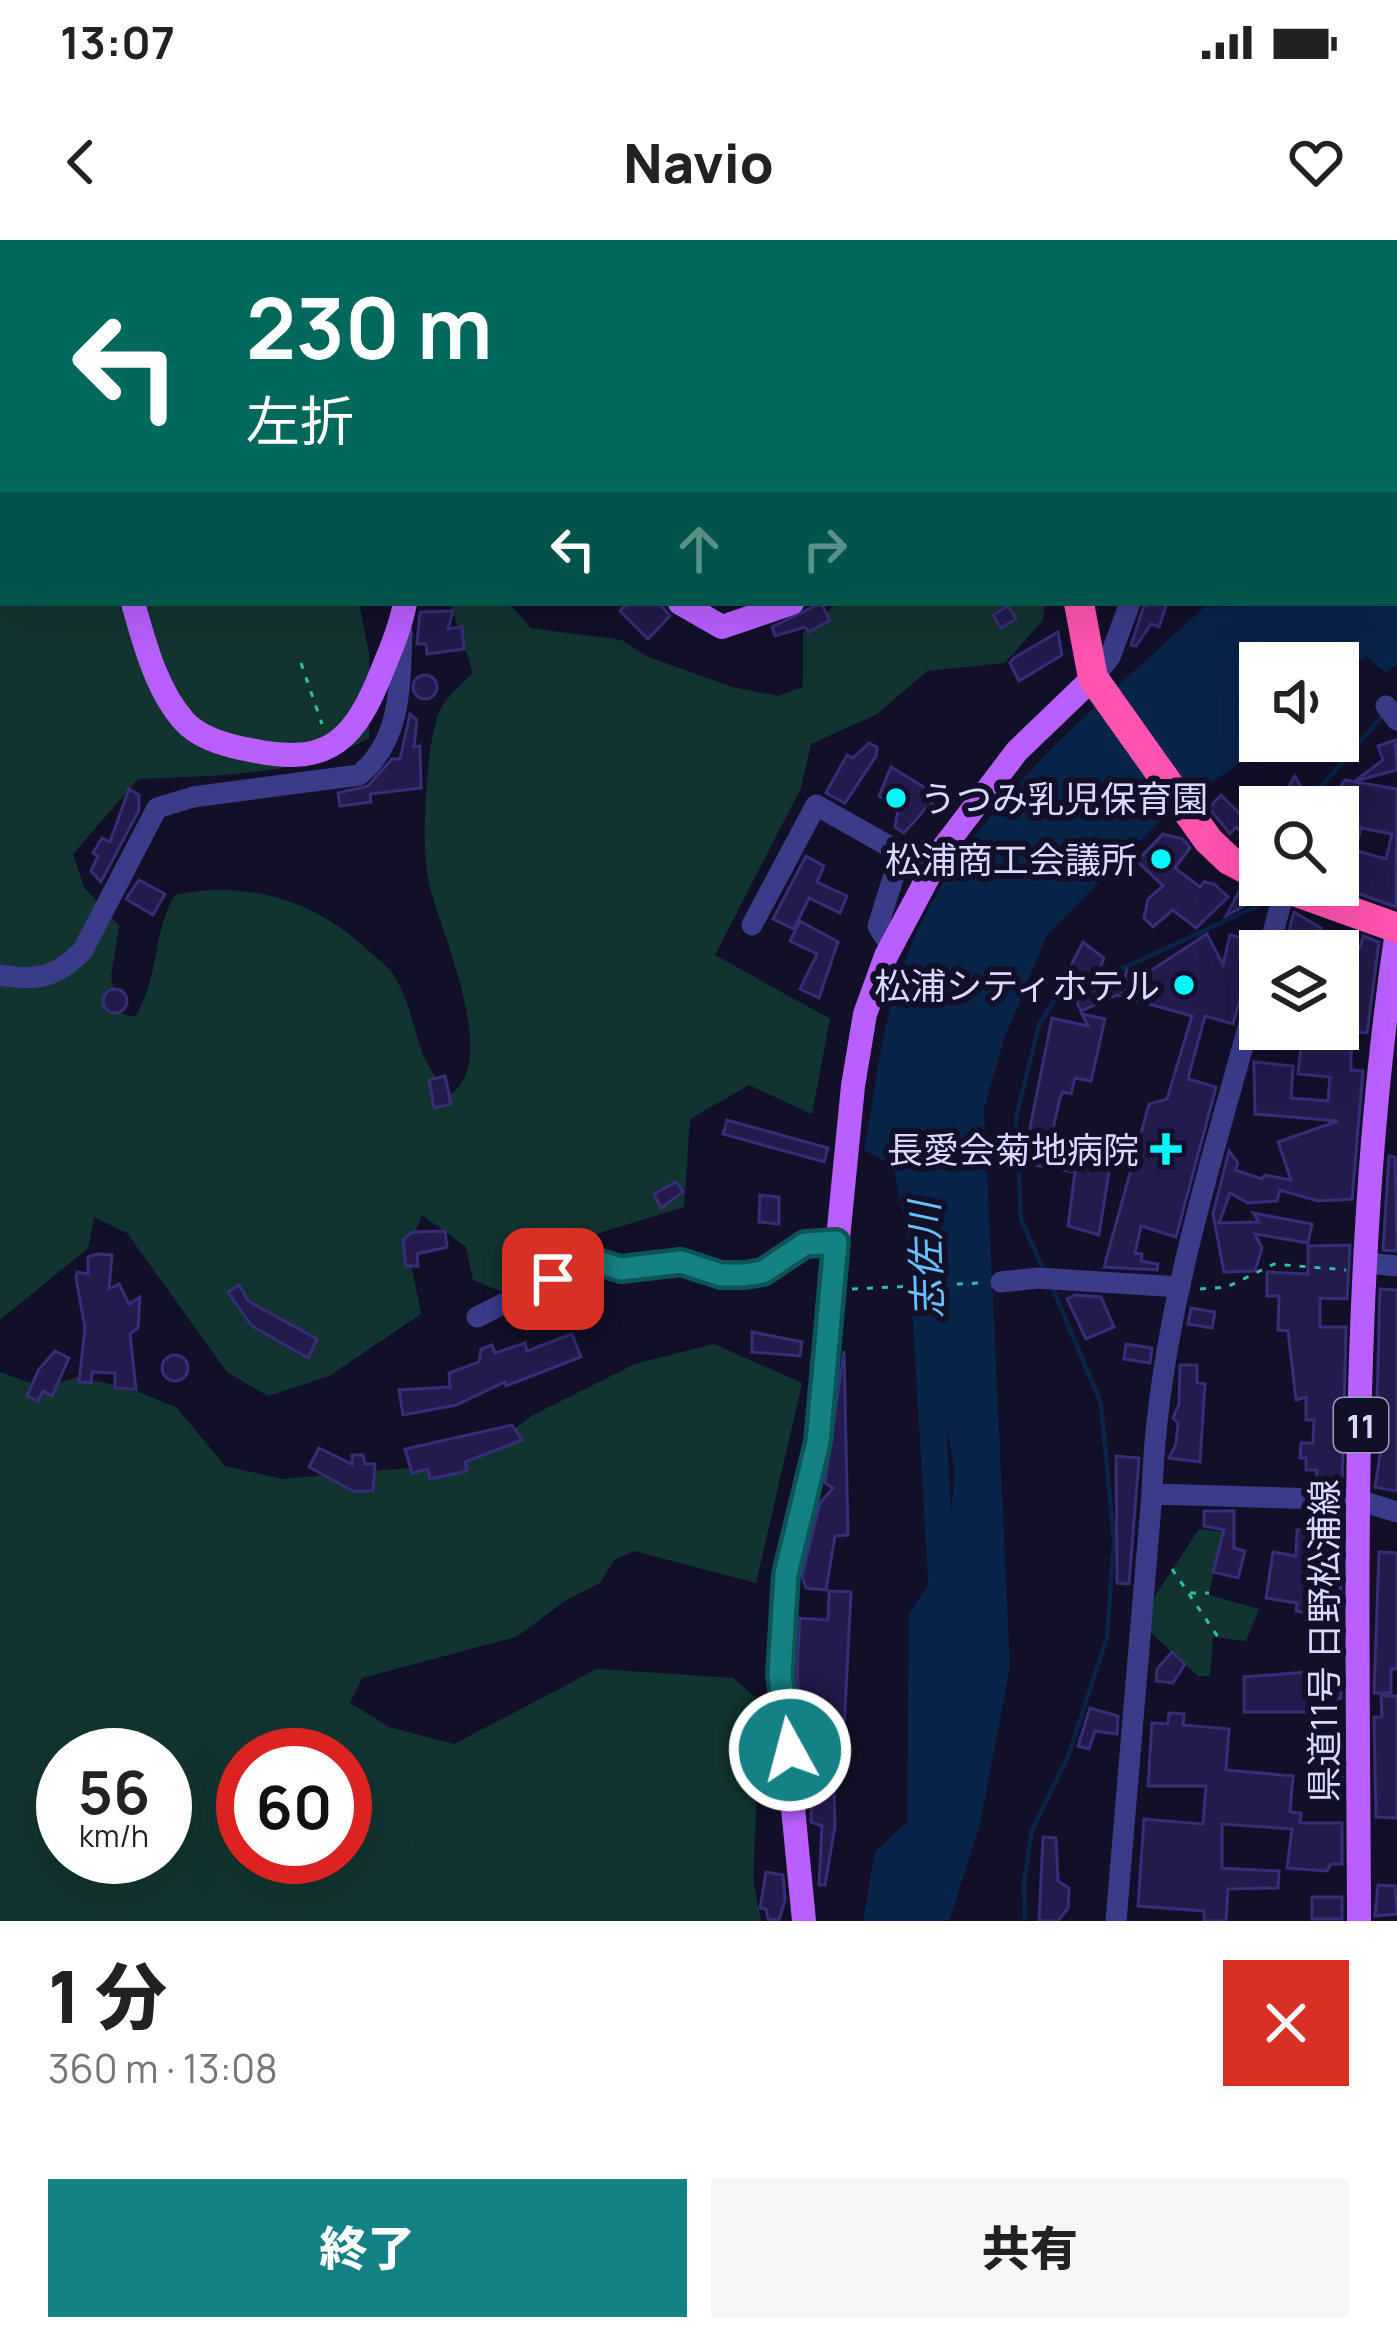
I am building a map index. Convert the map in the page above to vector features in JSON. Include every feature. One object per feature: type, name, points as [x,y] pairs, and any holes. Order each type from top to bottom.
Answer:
[{"type":"highway","points":[[1080,606],[1099,685],[1184,808],[1229,860],[1239,865]]},
{"type":"highway","points":[[1336,906],[1397,929]]},
{"type":"main road","points":[[134,606],[146,647],[185,723],[235,747],[282,757],[331,748],[363,715],[404,611]]},
{"type":"main road","points":[[685,606],[722,627],[783,606]]},
{"type":"main road","points":[[804,1921],[780,1675],[786,1574],[818,1442],[836,1242],[866,1014],[891,947],[944,847],[975,801],[1099,685]]},
{"type":"main road","name":"県道11号 日野松浦線","points":[[1359,1921],[1358,1500],[1367,1267],[1397,929]]},
{"type":"street","points":[[1099,685],[1129,606]]},
{"type":"street","points":[[0,975],[44,979],[67,968],[83,950],[157,808],[193,797],[359,775],[377,760],[395,722],[404,611]]},
{"type":"street","points":[[752,925],[817,805],[901,853],[878,926],[891,947]]},
{"type":"street","points":[[1116,1921],[1154,1425],[1180,1287],[1242,1050]]},
{"type":"street","points":[[477,1317],[591,1260],[621,1269],[681,1262],[721,1275],[745,1275],[763,1272],[805,1244],[836,1242]]},
{"type":"street","points":[[1367,1267],[1397,1266]]},
{"type":"street","points":[[1001,1282],[1038,1277],[1180,1287]]},
{"type":"street","points":[[1152,1494],[1358,1500],[1397,1512]]},
{"type":"path","points":[[301,663],[331,748]]},
{"type":"path","points":[[1180,1287],[1227,1287],[1274,1264],[1367,1267]]},
{"type":"path","points":[[832,1289],[1001,1282]]},
{"type":"path","points":[[1172,1569],[1218,1637]]},
{"type":"path","points":[[1189,1593],[1209,1593]]},
{"type":"green space","points":[[0,606],[360,606],[369,653],[369,738],[286,767],[138,779],[73,854],[84,887],[119,926],[111,976],[119,1013],[135,1017],[143,1002],[175,895],[229,890],[280,899],[328,920],[394,975],[428,1065],[450,1095],[464,1078],[470,1053],[469,1025],[428,879],[425,844],[428,772],[438,715],[473,673],[451,606],[512,606],[531,628],[622,640],[646,656],[732,687],[778,696],[803,687],[803,633],[834,606],[1045,606],[1043,620],[1005,663],[927,671],[877,714],[811,744],[801,788],[715,955],[830,1019],[812,1114],[749,1085],[690,1119],[684,1207],[596,1234],[502,1292],[473,1280],[466,1247],[422,1215],[408,1249],[421,1314],[329,1376],[268,1396],[227,1372],[127,1233],[94,1217],[88,1248],[0,1320]]},
{"type":"green space","points":[[714,1344],[802,1383],[756,1583],[634,1551],[614,1560],[600,1583],[568,1599],[516,1637],[362,1678],[350,1703],[389,1727],[454,1744],[597,1669],[733,1678],[761,1702],[753,1879],[761,1921],[0,1921],[0,1372],[44,1388],[77,1377],[130,1388],[177,1408],[225,1466],[282,1479],[469,1463],[533,1415],[635,1364]]},
{"type":"green space","points":[[1199,1529],[1222,1532],[1209,1595],[1259,1609],[1246,1641],[1213,1637],[1210,1676],[1198,1676],[1149,1631],[1153,1599]]},
{"type":"water","points":[[1397,606],[1397,664],[1386,673],[1366,656],[1359,662],[1359,642],[1239,642],[1241,762],[1167,814],[1047,935],[1004,1039],[984,1108],[1010,1667],[979,1828],[949,1921],[863,1921],[875,1852],[907,1822],[909,1613],[947,1558],[955,1470],[893,1166],[864,1150],[881,1047],[896,987],[919,928],[948,874],[984,824],[1067,734],[1204,607]]},
{"type":"building","points":[[624,606],[662,606],[670,616],[648,639],[620,611]]},
{"type":"building","points":[[815,606],[823,606],[830,620],[809,632],[805,627],[775,636],[772,627]]},
{"type":"building","points":[[1008,606],[1016,619],[1001,628],[993,615]]},
{"type":"building","points":[[1144,606],[1166,606],[1159,627],[1151,624],[1136,646],[1131,645]]},
{"type":"building","points":[[453,611],[448,629],[462,627],[464,649],[427,654],[426,644],[417,644],[420,612]]},
{"type":"building","points":[[1058,632],[1062,655],[1019,681],[1010,663]]},
{"type":"building","points":[[425,675],[434,678],[434,696],[425,699],[416,696],[413,687],[416,678]]},
{"type":"building","points":[[410,714],[417,720],[414,747],[420,746],[421,788],[370,794],[371,802],[340,806],[338,793],[368,786],[392,759],[400,759]]},
{"type":"building","points":[[1395,740],[1397,770],[1355,781],[1383,760],[1378,746]]},
{"type":"building","points":[[869,743],[877,747],[876,756],[845,803],[826,793],[847,755],[853,758]]},
{"type":"building","points":[[891,767],[935,794],[930,811],[926,808],[904,833],[895,827],[898,809],[879,796]]},
{"type":"building","points":[[1345,780],[1397,789],[1396,907],[1359,894],[1359,851],[1386,859],[1392,834],[1361,828],[1359,836],[1359,786],[1341,786]]},
{"type":"building","points":[[129,789],[139,795],[139,810],[101,882],[91,871],[98,856],[93,853],[102,838],[110,842]]},
{"type":"building","points":[[1221,795],[1239,813],[1239,830],[1236,827],[1230,834],[1209,808]]},
{"type":"building","points":[[1163,834],[1183,839],[1190,848],[1175,868],[1200,887],[1204,882],[1214,884],[1228,897],[1196,928],[1173,910],[1153,927],[1144,918],[1148,899],[1163,886],[1137,861]]},
{"type":"building","points":[[806,856],[824,866],[817,882],[847,896],[840,913],[809,898],[794,929],[773,919]]},
{"type":"building","points":[[139,880],[165,894],[153,915],[126,899]]},
{"type":"building","points":[[1239,892],[1239,906],[1244,906],[1226,916]]},
{"type":"building","points":[[1294,912],[1321,928],[1320,930],[1289,930]]},
{"type":"building","points":[[800,921],[838,942],[819,998],[800,989],[817,954],[790,941]]},
{"type":"building","points":[[1207,934],[1223,965],[1230,935],[1239,937],[1239,1003],[1233,1024],[1205,1016],[1188,1079],[1216,1087],[1176,1237],[1141,1226],[1135,1253],[1142,1254],[1141,1261],[1158,1264],[1157,1270],[1104,1267],[1149,1104],[1167,1099],[1192,1016],[1117,995],[1081,1011],[1074,996],[1089,989],[1065,977],[1083,942],[1104,958],[1098,974],[1124,980],[1127,970],[1144,975]]},
{"type":"building","points":[[1363,936],[1379,942],[1367,1033],[1359,1032]]},
{"type":"building","points":[[115,989],[124,992],[124,1010],[115,1013],[106,1010],[103,1001],[106,992]]},
{"type":"building","points":[[1082,1014],[1105,1019],[1091,1081],[1075,1078],[1071,1094],[1063,1092],[1047,1155],[1072,1153],[1072,1158],[1110,1165],[1099,1235],[1068,1226],[1075,1172],[1023,1163],[1052,1018],[1088,1026]]},
{"type":"building","points":[[1301,1050],[1352,1050],[1351,1070],[1363,1071],[1352,1199],[1318,1201],[1280,1190],[1277,1201],[1248,1203],[1230,1193],[1219,1223],[1259,1222],[1253,1213],[1312,1224],[1308,1243],[1255,1234],[1262,1248],[1255,1271],[1224,1272],[1213,1214],[1229,1151],[1238,1163],[1235,1170],[1262,1179],[1265,1175],[1291,1180],[1278,1142],[1338,1121],[1255,1114],[1254,1062],[1293,1066],[1291,1098],[1328,1101],[1330,1077],[1298,1074]]},
{"type":"building","points":[[445,1076],[451,1104],[434,1108],[429,1080]]},
{"type":"building","points":[[727,1120],[828,1148],[824,1162],[723,1134]]},
{"type":"building","points":[[1389,1156],[1395,1157],[1397,1251],[1383,1250]]},
{"type":"building","points":[[676,1182],[683,1192],[661,1208],[654,1194]]},
{"type":"building","points":[[760,1195],[779,1197],[779,1224],[759,1222]]},
{"type":"building","points":[[445,1231],[447,1247],[417,1254],[418,1266],[406,1266],[403,1240],[412,1232]]},
{"type":"building","points":[[1350,1245],[1347,1299],[1320,1298],[1320,1327],[1346,1327],[1342,1485],[1326,1484],[1316,1480],[1317,1470],[1306,1470],[1306,1458],[1300,1458],[1301,1443],[1313,1443],[1314,1420],[1306,1420],[1306,1397],[1296,1400],[1288,1331],[1278,1330],[1279,1296],[1267,1296],[1267,1272],[1308,1274],[1308,1246]]},
{"type":"building","points":[[112,1255],[109,1289],[119,1284],[129,1304],[140,1297],[138,1328],[130,1334],[136,1389],[115,1388],[115,1373],[92,1372],[91,1383],[79,1382],[85,1328],[76,1279],[77,1272],[88,1274],[88,1257]]},
{"type":"building","points":[[239,1285],[248,1301],[317,1339],[308,1358],[252,1326],[228,1292]]},
{"type":"building","points":[[1380,1289],[1397,1290],[1397,1491],[1375,1487],[1382,1444],[1376,1442]]},
{"type":"building","points":[[1101,1297],[1114,1327],[1086,1339],[1067,1299]]},
{"type":"building","points":[[1191,1308],[1215,1312],[1212,1328],[1188,1324]]},
{"type":"building","points":[[752,1332],[802,1342],[800,1356],[752,1352]]},
{"type":"building","points":[[572,1334],[581,1357],[506,1386],[505,1382],[456,1405],[403,1415],[399,1390],[450,1387],[449,1373],[479,1362],[481,1349],[492,1345],[495,1353],[525,1343],[527,1351]]},
{"type":"building","points":[[1126,1344],[1152,1348],[1150,1363],[1124,1359]]},
{"type":"building","points":[[55,1351],[69,1358],[52,1396],[43,1391],[38,1401],[27,1396],[39,1369]]},
{"type":"building","points":[[844,1351],[848,1535],[835,1536],[826,1590],[806,1588],[802,1576],[820,1503],[833,1488],[825,1483]]},
{"type":"building","points":[[175,1355],[188,1368],[175,1381],[162,1368]]},
{"type":"building","points":[[1180,1365],[1197,1365],[1197,1383],[1205,1384],[1200,1462],[1169,1458],[1176,1444],[1178,1423],[1173,1418],[1179,1404]]},
{"type":"building","points":[[512,1425],[522,1440],[465,1462],[467,1471],[430,1479],[428,1469],[412,1473],[405,1449]]},
{"type":"building","points":[[319,1448],[352,1464],[352,1455],[363,1455],[365,1464],[375,1464],[373,1491],[353,1491],[309,1467]]},
{"type":"building","points":[[1116,1456],[1139,1458],[1129,1584],[1117,1583]]},
{"type":"building","points":[[1204,1511],[1234,1511],[1234,1548],[1245,1551],[1238,1578],[1213,1572],[1224,1530],[1204,1526]]},
{"type":"building","points":[[1321,1515],[1342,1515],[1341,1541],[1328,1542],[1323,1568],[1341,1569],[1341,1620],[1296,1611],[1297,1603],[1266,1598],[1273,1552],[1296,1556],[1297,1530],[1321,1530]]},
{"type":"building","points":[[1379,1552],[1397,1553],[1397,1669],[1391,1669],[1391,1693],[1374,1693]]},
{"type":"building","points":[[829,1591],[851,1592],[843,1750],[814,1749],[816,1762],[805,1763],[797,1674],[800,1618],[828,1620]]},
{"type":"building","points":[[1172,1652],[1185,1664],[1173,1683],[1156,1681],[1157,1669]]},
{"type":"building","points":[[1341,1672],[1341,1698],[1333,1700],[1331,1712],[1244,1712],[1244,1677]]},
{"type":"building","points":[[1381,1696],[1397,1696],[1397,1818],[1376,1817],[1374,1717],[1382,1717]]},
{"type":"building","points":[[1090,1708],[1118,1716],[1117,1734],[1095,1731],[1089,1749],[1078,1746]]},
{"type":"building","points":[[1169,1713],[1184,1714],[1183,1725],[1229,1729],[1226,1770],[1293,1776],[1290,1812],[1301,1813],[1300,1823],[1342,1823],[1342,1864],[1331,1864],[1327,1871],[1287,1868],[1292,1829],[1222,1824],[1222,1868],[1279,1871],[1278,1888],[1228,1889],[1226,1921],[1204,1921],[1204,1911],[1138,1906],[1144,1819],[1203,1824],[1206,1786],[1148,1786],[1152,1723],[1168,1724]]},
{"type":"building","points":[[1325,1733],[1341,1735],[1342,1781],[1329,1775]]},
{"type":"building","points":[[834,1788],[835,1826],[825,1885],[819,1885],[822,1826],[811,1822],[812,1791]]},
{"type":"building","points":[[1043,1837],[1056,1838],[1058,1881],[1069,1888],[1068,1908],[1058,1921],[1039,1921]]},
{"type":"building","points":[[766,1872],[783,1875],[785,1900],[779,1920],[768,1919],[766,1909],[760,1908]]},
{"type":"building","points":[[1378,1885],[1395,1886],[1397,1914],[1375,1916]]},
{"type":"building","points":[[1312,1897],[1342,1897],[1342,1919],[1312,1919]]},
{"type":"waterway","points":[[1322,786],[1382,716]]},
{"type":"waterway","points":[[1102,978],[1257,906]]},
{"type":"waterway","points":[[1044,1271],[1021,1219],[1016,1118],[1039,1025],[1054,1001],[1086,985]]},
{"type":"waterway","points":[[1025,1921],[1024,1882],[1032,1830],[1069,1754],[1107,1637],[1114,1541],[1101,1403],[1052,1287]]},
{"type":"waterway","name":"志佐川","points":[[925,1295],[943,1604]]},
{"type":"place","name":"うつみ乳児保育園","points":[[896,798]]},
{"type":"place","name":"松浦商工会議所","points":[[1161,859]]},
{"type":"place","name":"松浦シティホテル","points":[[1184,985]]},
{"type":"place","name":"長愛会菊地病院","points":[[1166,1149]]},
{"type":"route","points":[[553,1279],[591,1260],[621,1269],[681,1262],[721,1275],[745,1275],[763,1272],[805,1244],[836,1242],[818,1442],[786,1574],[780,1675],[790,1750]]}]
